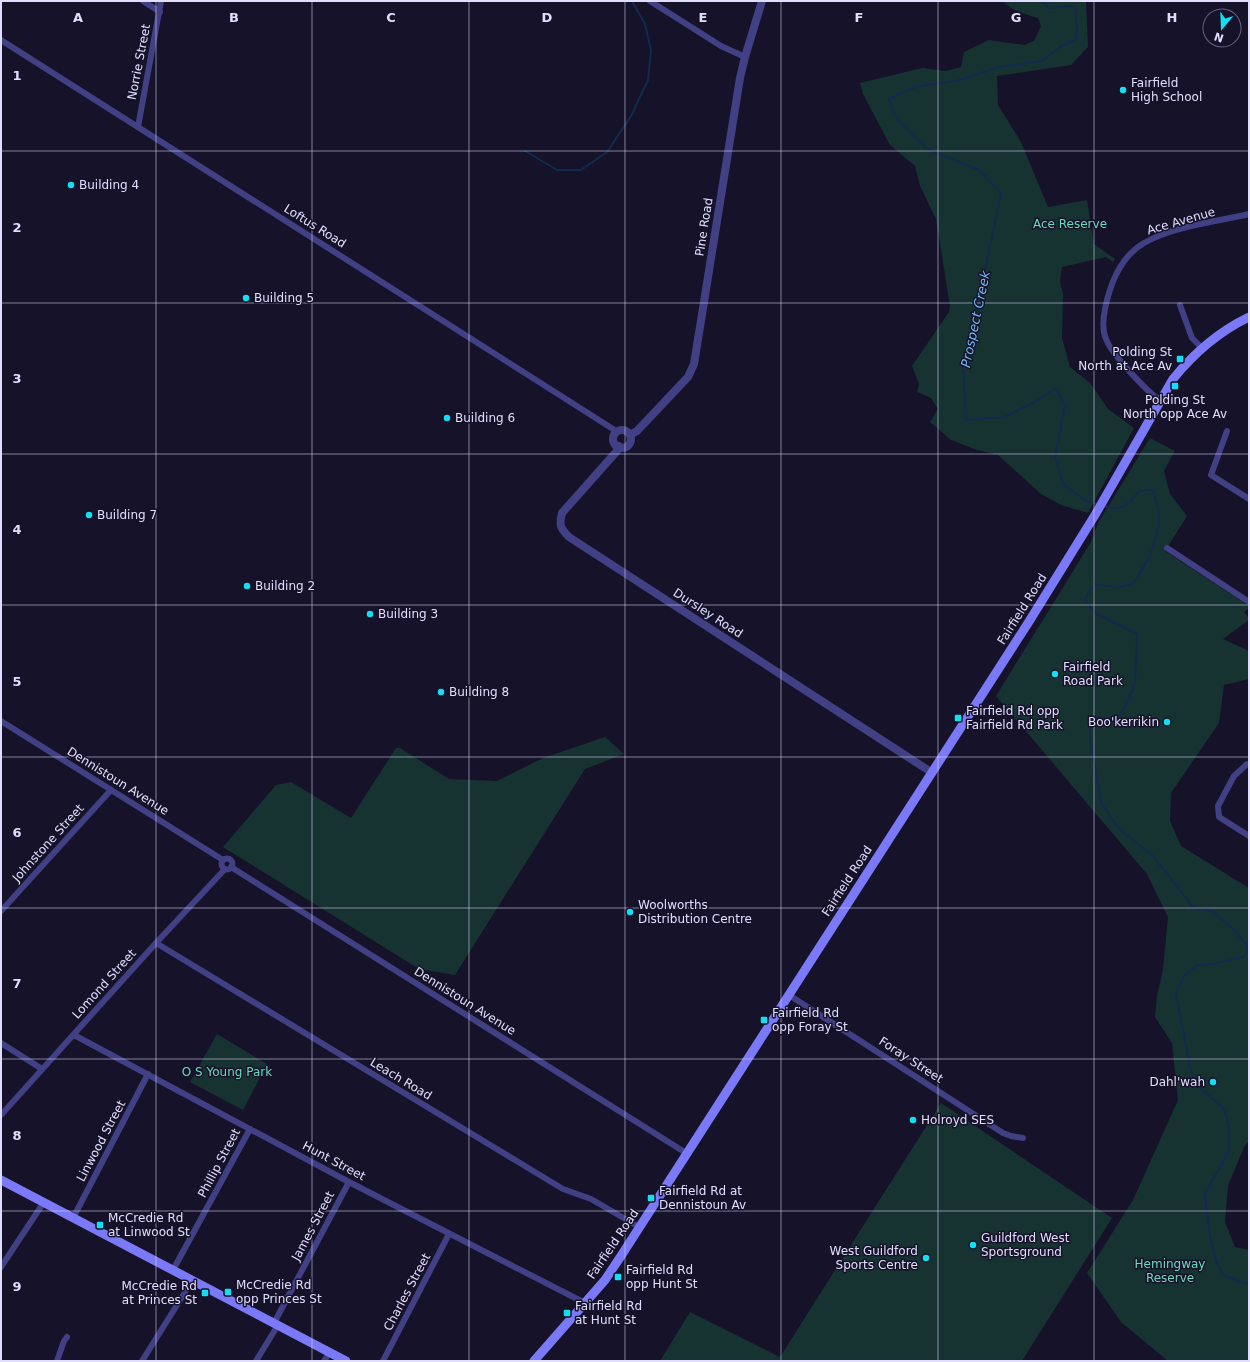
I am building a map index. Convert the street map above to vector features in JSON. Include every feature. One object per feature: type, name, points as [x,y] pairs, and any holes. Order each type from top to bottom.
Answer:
[{"type":"main road","name":"Fairfield Road","points":[[534,1361],[605,1280],[1030,620],[1095,515],[1173,379],[1186,363],[1202,348],[1227,329],[1249,317]]},
{"type":"main road","points":[[1,1180],[346,1361]]},
{"type":"street","points":[[143,1],[160,12]]},
{"type":"street","name":"Norrie Street","points":[[138,127],[162,1]]},
{"type":"street","points":[[650,1],[721,46],[745,57]]},
{"type":"street","name":"Pine Road","points":[[630,435],[637,431],[688,378],[694,364],[740,78],[762,1]]},
{"type":"street","name":"Loftus Road","points":[[1,40],[600,420],[616,432]]},
{"type":"street","name":"Ace Avenue","points":[[1160,400],[1145,387],[1118,358],[1105,338],[1103,323],[1107,299],[1112,282],[1120,265],[1137,247],[1159,236],[1185,228],[1249,214]]},
{"type":"street","points":[[1180,305],[1192,338],[1202,348]]},
{"type":"street","points":[[624,430],[630,435],[631,440],[629,445],[624,447],[619,446],[614,440],[616,432],[624,430]]},
{"type":"street","points":[[1227,431],[1211,475],[1249,499]]},
{"type":"street","name":"Dursley Road","points":[[619,446],[617,451],[562,512],[560,522],[561,526],[569,537],[931,772]]},
{"type":"street","points":[[1167,548],[1249,602]]},
{"type":"street","name":"Dennistoun Avenue","points":[[1,721],[223,860],[221,865],[686,1153]]},
{"type":"street","points":[[1249,764],[1247,764],[1234,776],[1218,806],[1219,817],[1249,836]]},
{"type":"street","name":"Johnstone Street","points":[[1,911],[111,790]]},
{"type":"street","name":"Lomond Street","points":[[1,1115],[156,943],[228,868]]},
{"type":"street","name":"Leach Road","points":[[156,943],[563,1189],[591,1199],[639,1227]]},
{"type":"street","name":"Foray Street","points":[[789,995],[1003,1133],[1023,1138]]},
{"type":"street","name":"Hunt Street","points":[[74,1035],[349,1182],[585,1303]]},
{"type":"street","points":[[1,1043],[42,1069]]},
{"type":"street","name":"Linwood Street","points":[[73,1218],[148,1074]]},
{"type":"street","name":"Phillip Street","points":[[172,1270],[250,1129]]},
{"type":"street","name":"James Street","points":[[256,1361],[349,1182]]},
{"type":"street","points":[[1,1268],[44,1202]]},
{"type":"street","name":"Charles Street","points":[[383,1361],[450,1234]]},
{"type":"street","points":[[142,1361],[192,1281]]},
{"type":"street","points":[[57,1361],[64,1341],[67,1337]]},
{"type":"street","points":[[324,1361],[330,1352]]},
{"type":"green space","name":"Ace Reserve","points":[[1003,1],[1086,1],[1088,47],[1071,65],[997,76],[998,105],[1021,142],[1048,207],[1087,200],[1094,244],[1115,259],[1113,262],[1106,257],[1062,267],[1060,281],[1063,294],[1062,338],[1070,367],[1090,383],[1108,409],[1134,428],[1088,513],[1061,505],[1041,494],[998,455],[977,450],[951,440],[930,422],[938,409],[931,398],[917,392],[919,384],[912,366],[949,312],[950,306],[936,219],[920,186],[915,166],[890,145],[863,94],[860,83],[922,68],[946,71],[961,67],[964,52],[989,40],[1024,45],[1034,41],[1041,26],[1038,18],[1015,10]]},
{"type":"green space","name":"Fairfield Road Park","points":[[1150,438],[1175,451],[1164,471],[1170,494],[1187,516],[1165,551],[1249,606],[1249,608],[1244,612],[1249,620],[1223,639],[1249,651],[1249,679],[1224,685],[1219,723],[1171,793],[1170,821],[1181,846],[1249,888],[1249,1141],[1244,1147],[1228,1186],[1225,1222],[1235,1247],[1249,1250],[1249,1361],[1168,1361],[1121,1322],[1087,1273],[1133,1200],[1178,1100],[1172,1043],[1155,1017],[1157,996],[1163,969],[1168,917],[1147,874],[996,696],[1091,542],[1098,523]]},
{"type":"green space","points":[[605,737],[624,754],[585,769],[455,975],[419,969],[223,847],[276,785],[291,782],[351,818],[396,748],[400,748],[449,779],[497,781],[543,758]]},
{"type":"green space","name":"O S Young Park","points":[[217,1034],[267,1064],[243,1110],[190,1082]]},
{"type":"green space","name":"Guildford West Sportsground","points":[[941,1103],[1112,1218],[1022,1361],[660,1361],[690,1312],[780,1357]]},
{"type":"waterway","points":[[525,151],[557,170],[581,170],[607,152],[631,116],[648,80],[651,50],[645,24],[633,1]]},
{"type":"waterway","name":"Prospect Creek","points":[[1041,1],[1049,8],[1075,6],[1077,27],[1075,40],[1060,47],[1042,61],[999,67],[960,80],[915,87],[889,99],[896,118],[927,149],[979,170],[1001,193],[975,320],[963,366],[966,420],[1005,417],[1038,400],[1055,388],[1065,405],[1055,457],[1063,484],[1086,501],[1097,504]]},
{"type":"waterway","name":"Prospect Creek","points":[[1104,506],[1111,508],[1125,506],[1140,490],[1153,490],[1159,518],[1156,536],[1151,552],[1143,569],[1133,584],[1118,587],[1094,584],[1085,599],[1095,613],[1137,634],[1135,684],[1121,714],[1110,719],[1095,718],[1090,731],[1092,752],[1102,804],[1118,828],[1153,856],[1193,907],[1212,911],[1234,930],[1248,947],[1244,957],[1212,964],[1197,965],[1184,976],[1176,994],[1191,1071],[1197,1085],[1224,1109],[1229,1126],[1229,1151],[1205,1194],[1210,1237],[1218,1266],[1224,1275],[1249,1284]]},
{"type":"place","name":"Fairfield High School","points":[[1123,90]]},
{"type":"place","name":"Building 4","points":[[71,185]]},
{"type":"place","name":"Building 5","points":[[246,298]]},
{"type":"place","name":"Polding St North at Ace Av","points":[[1180,359]]},
{"type":"place","name":"Polding St North opp Ace Av","points":[[1175,386]]},
{"type":"place","name":"Building 6","points":[[447,418]]},
{"type":"place","name":"Building 7","points":[[89,515]]},
{"type":"place","name":"Building 2","points":[[247,586]]},
{"type":"place","name":"Building 3","points":[[370,614]]},
{"type":"place","name":"Fairfield Road Park","points":[[1055,674]]},
{"type":"place","name":"Building 8","points":[[441,692]]},
{"type":"place","name":"Fairfield Rd opp Fairfield Rd Park","points":[[958,718]]},
{"type":"place","name":"Boo'kerrikin","points":[[1167,722]]},
{"type":"place","name":"Woolworths Distribution Centre","points":[[630,912]]},
{"type":"place","name":"Fairfield Rd opp Foray St","points":[[764,1020]]},
{"type":"place","name":"Dahl'wah","points":[[1213,1082]]},
{"type":"place","name":"Holroyd SES","points":[[913,1120]]},
{"type":"place","name":"Fairfield Rd at Dennistoun Av","points":[[651,1198]]},
{"type":"place","name":"McCredie Rd at Linwood St","points":[[100,1225]]},
{"type":"place","name":"Guildford West Sportsground","points":[[973,1245]]},
{"type":"place","name":"West Guildford Sports Centre","points":[[926,1258]]},
{"type":"place","name":"Fairfield Rd opp Hunt St","points":[[618,1277]]},
{"type":"place","name":"McCredie Rd opp Princes St","points":[[228,1292]]},
{"type":"place","name":"McCredie Rd at Princes St","points":[[205,1293]]},
{"type":"place","name":"Fairfield Rd at Hunt St","points":[[567,1313]]},
{"type":"park label","name":"Hemingway Reserve","points":[[1170,1271]]}]
